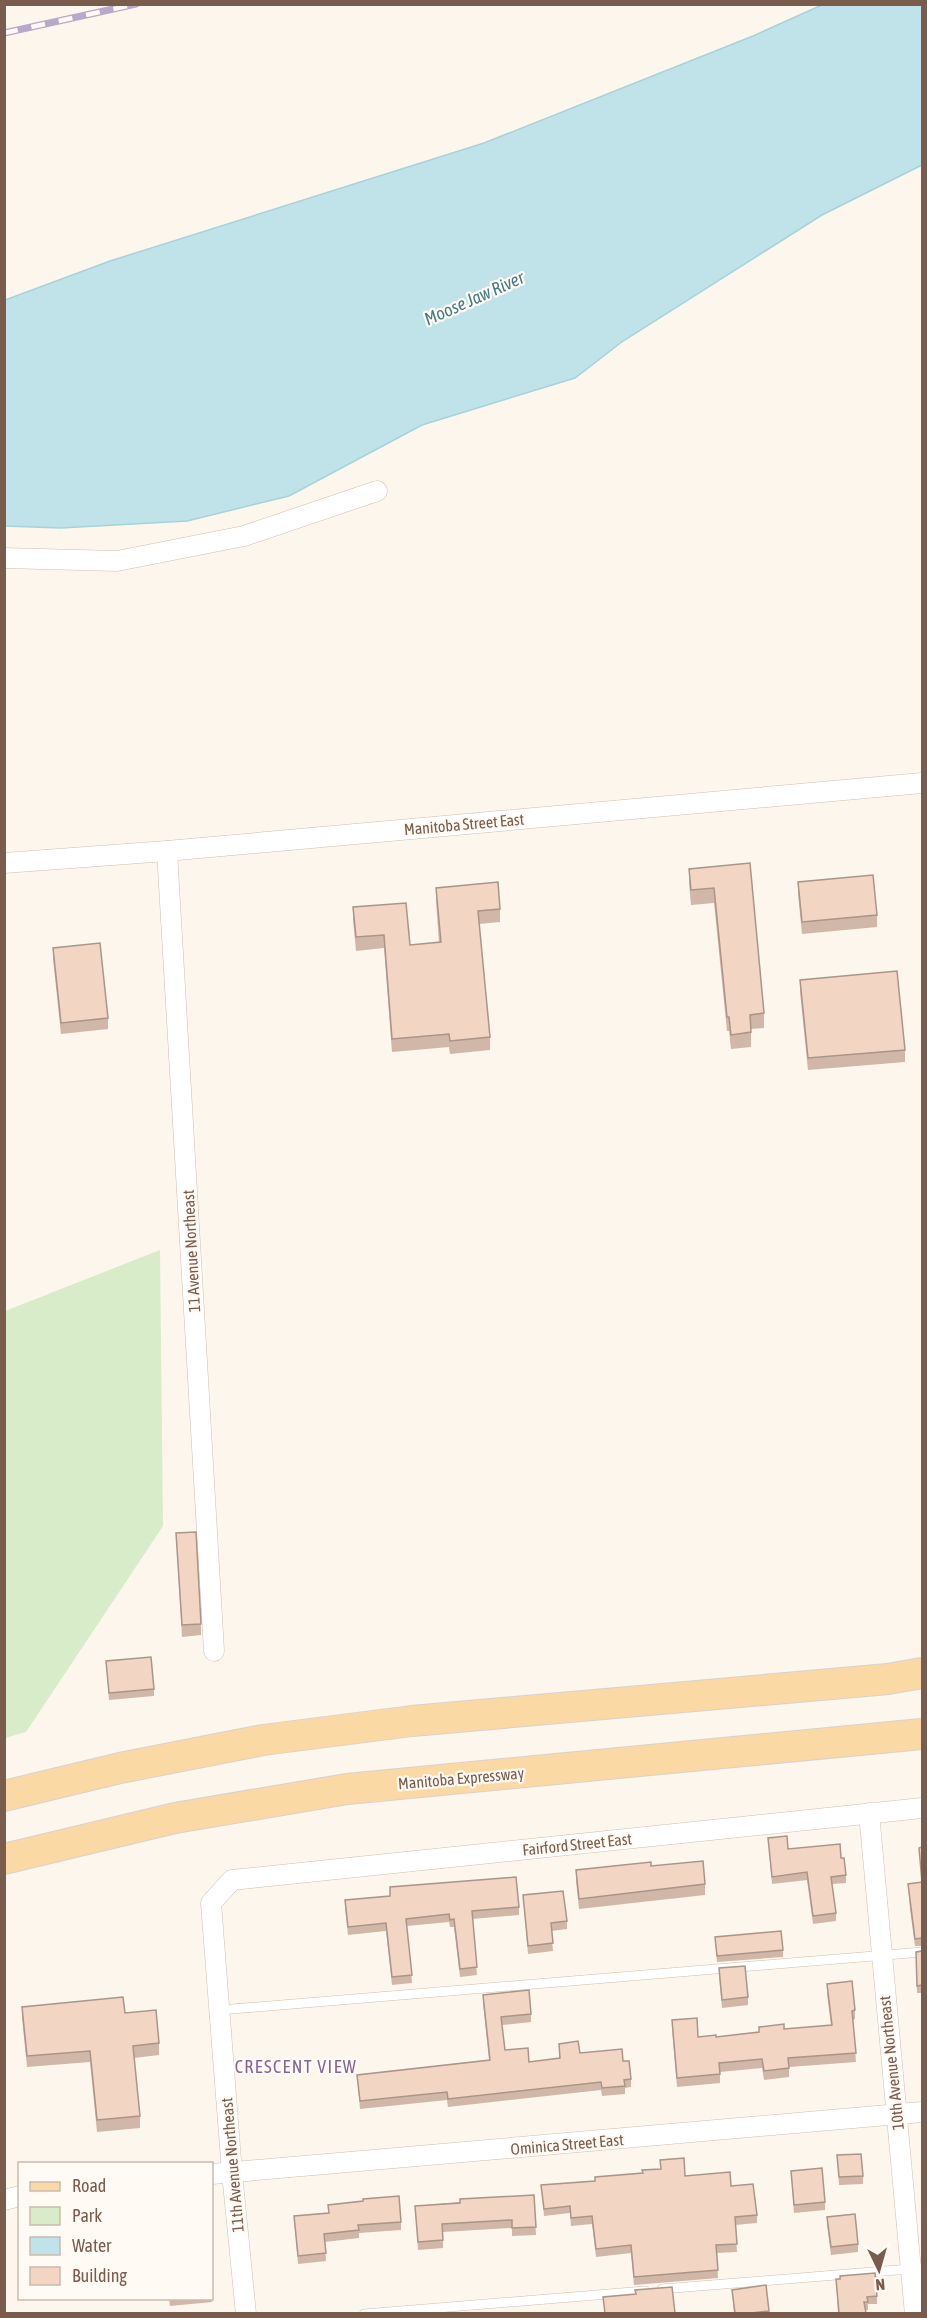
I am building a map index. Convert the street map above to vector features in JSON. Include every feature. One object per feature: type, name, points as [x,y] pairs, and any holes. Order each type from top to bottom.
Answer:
[{"type":"main road","points":[[4,1796],[120,1768],[263,1740],[412,1722],[888,1679],[922,1673]]},
{"type":"main road","name":"Manitoba Expressway","points":[[4,1859],[175,1818],[347,1789],[922,1734]]},
{"type":"street","points":[[4,558],[117,561],[244,536],[377,491]]},
{"type":"street","name":"Manitoba Street East","points":[[4,862],[167,851],[922,783]]},
{"type":"street","name":"11 Avenue Northeast","points":[[167,851],[214,1651]]},
{"type":"street","name":"Fairford Street East","points":[[232,1880],[922,1808]]},
{"type":"street","name":"10th Avenue Northeast","points":[[868,1813],[896,2115],[917,2268],[915,2313]]},
{"type":"street","name":"11th Avenue Northeast","points":[[232,1880],[211,1903],[232,2173],[246,2313]]},
{"type":"street","name":"Ominica Street East","points":[[213,2174],[922,2112]]},
{"type":"lane","points":[[220,2010],[922,1952]]},
{"type":"lane","points":[[364,2313],[917,2268]]},
{"type":"green space","points":[[160,1250],[163,1526],[26,1732],[5,1738],[5,1311]]},
{"type":"water","name":"Moose Jaw River","points":[[824,4],[922,5],[922,165],[822,215],[623,341],[575,378],[422,425],[289,496],[187,521],[61,528],[5,526],[5,300],[110,261],[484,143],[753,36]]},
{"type":"building","points":[[750,863],[764,1013],[750,1015],[751,1032],[731,1035],[729,1017],[727,1017],[714,888],[691,890],[689,869]]},
{"type":"building","points":[[873,875],[877,915],[802,922],[798,882]]},
{"type":"building","points":[[498,882],[500,909],[478,911],[490,1037],[450,1041],[449,1034],[392,1039],[384,935],[356,937],[353,907],[406,903],[410,945],[441,942],[436,888]]},
{"type":"building","points":[[100,943],[108,1018],[61,1023],[53,948]]},
{"type":"building","points":[[897,971],[905,1050],[808,1058],[800,980]]},
{"type":"building","points":[[196,1532],[201,1624],[182,1625],[176,1533]]},
{"type":"building","points":[[151,1657],[154,1689],[109,1693],[106,1661]]},
{"type":"building","points":[[787,1836],[788,1849],[840,1844],[846,1875],[831,1877],[836,1913],[813,1916],[807,1872],[772,1877],[768,1838]]},
{"type":"building","points":[[922,1847],[922,1882],[919,1848]]},
{"type":"building","points":[[703,1861],[705,1884],[579,1899],[576,1870],[651,1862],[651,1866]]},
{"type":"building","points":[[516,1877],[519,1907],[472,1911],[477,1967],[460,1969],[454,1919],[450,1920],[449,1914],[406,1919],[412,1975],[392,1977],[386,1923],[348,1927],[345,1900],[390,1896],[390,1887]]},
{"type":"building","points":[[922,1882],[922,1938],[915,1939],[908,1884]]},
{"type":"building","points":[[563,1891],[567,1921],[551,1923],[553,1943],[528,1946],[523,1895]]},
{"type":"building","points":[[781,1931],[783,1950],[717,1956],[715,1937]]},
{"type":"building","points":[[922,1951],[922,1985],[917,1986],[916,1952]]},
{"type":"building","points":[[745,1966],[748,1997],[722,2000],[719,1968]]},
{"type":"building","points":[[852,1981],[856,2053],[788,2058],[789,2068],[764,2071],[762,2059],[719,2063],[720,2074],[677,2078],[672,2020],[697,2018],[698,2037],[759,2032],[759,2027],[784,2024],[784,2029],[832,2025],[827,1984]]},
{"type":"building","points":[[529,1990],[531,2014],[501,2017],[505,2050],[528,2048],[529,2062],[560,2058],[559,2044],[578,2041],[580,2053],[622,2049],[623,2061],[629,2061],[631,2079],[624,2080],[625,2086],[602,2088],[601,2082],[448,2099],[447,2092],[360,2101],[357,2075],[490,2060],[483,1995]]},
{"type":"building","points":[[123,1997],[125,2013],[156,2010],[159,2043],[133,2046],[140,2116],[97,2120],[90,2051],[27,2056],[22,2007]]},
{"type":"building","points":[[861,2154],[863,2176],[839,2177],[837,2155]]},
{"type":"building","points":[[684,2158],[685,2176],[730,2172],[731,2186],[753,2184],[757,2215],[735,2217],[737,2244],[716,2245],[718,2270],[634,2277],[631,2245],[596,2249],[592,2216],[571,2218],[570,2206],[544,2209],[541,2185],[595,2181],[595,2177],[643,2173],[642,2170],[661,2169],[660,2160]]},
{"type":"building","points":[[822,2168],[825,2202],[794,2205],[791,2171]]},
{"type":"building","points":[[534,2195],[536,2227],[512,2228],[512,2220],[442,2224],[443,2240],[418,2242],[415,2206],[460,2203],[460,2199]]},
{"type":"building","points":[[399,2196],[401,2222],[358,2225],[359,2230],[324,2234],[326,2253],[298,2256],[294,2216],[329,2213],[328,2205]]},
{"type":"building","points":[[855,2214],[858,2244],[831,2247],[827,2217]]},
{"type":"building","points":[[875,2273],[877,2296],[867,2297],[868,2302],[864,2302],[866,2313],[839,2313],[836,2279],[840,2279],[840,2276]]},
{"type":"building","points":[[766,2285],[769,2311],[735,2313],[732,2290]]},
{"type":"building","points":[[672,2287],[675,2313],[605,2313],[603,2297],[636,2294],[635,2290]]},
{"type":"railway","points":[[4,33],[136,4]]},
{"type":"district","name":"CRESCENT VIEW","points":[[296,2066]]}]
